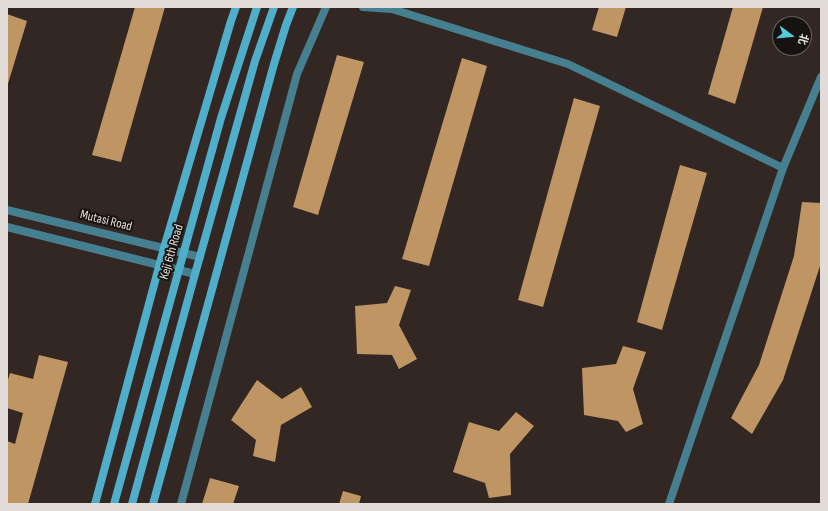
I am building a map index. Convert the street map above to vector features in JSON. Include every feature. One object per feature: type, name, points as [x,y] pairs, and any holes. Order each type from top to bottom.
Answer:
[{"type":"main road","points":[[95,504],[164,248],[236,7]]},
{"type":"main road","name":"Keji 6th Road","points":[[114,504],[221,118],[257,7]]},
{"type":"main road","points":[[132,504],[255,61],[274,7]]},
{"type":"main road","points":[[153,504],[274,64],[293,7]]},
{"type":"street","points":[[182,504],[297,74],[326,7]]},
{"type":"street","points":[[363,7],[392,9],[568,64],[783,168]]},
{"type":"street","points":[[669,504],[783,168],[821,77]]},
{"type":"street","name":"Mutasi Road","points":[[7,210],[200,257]]},
{"type":"street","points":[[7,227],[195,274]]},
{"type":"building","points":[[135,7],[165,7],[121,162],[92,155]]},
{"type":"building","points":[[599,7],[626,7],[617,37],[592,30]]},
{"type":"building","points":[[733,7],[763,7],[735,104],[708,94]]},
{"type":"building","points":[[7,14],[27,21],[7,87]]},
{"type":"building","points":[[337,55],[364,62],[318,215],[293,207]]},
{"type":"building","points":[[462,58],[487,66],[429,266],[402,259]]},
{"type":"building","points":[[574,98],[600,106],[543,307],[518,300]]},
{"type":"building","points":[[680,165],[707,173],[662,330],[637,322]]},
{"type":"building","points":[[802,202],[821,203],[821,263],[783,380],[752,434],[731,418],[759,365],[794,256]]},
{"type":"building","points":[[395,286],[411,290],[399,325],[417,359],[399,369],[392,355],[357,354],[355,306],[387,303]]},
{"type":"building","points":[[623,346],[646,352],[633,389],[643,424],[626,432],[618,421],[584,415],[582,368],[616,364]]},
{"type":"building","points":[[39,355],[68,362],[28,504],[7,504],[7,441],[15,444],[23,413],[7,408],[7,383],[10,373],[33,379]]},
{"type":"building","points":[[257,380],[282,399],[301,387],[312,407],[281,425],[275,462],[253,456],[256,440],[231,420]]},
{"type":"building","points":[[516,412],[534,426],[510,454],[511,495],[489,498],[485,483],[453,472],[469,422],[499,431]]},
{"type":"building","points":[[210,478],[239,486],[233,504],[202,504]]},
{"type":"building","points":[[343,491],[361,496],[359,504],[339,504]]}]
